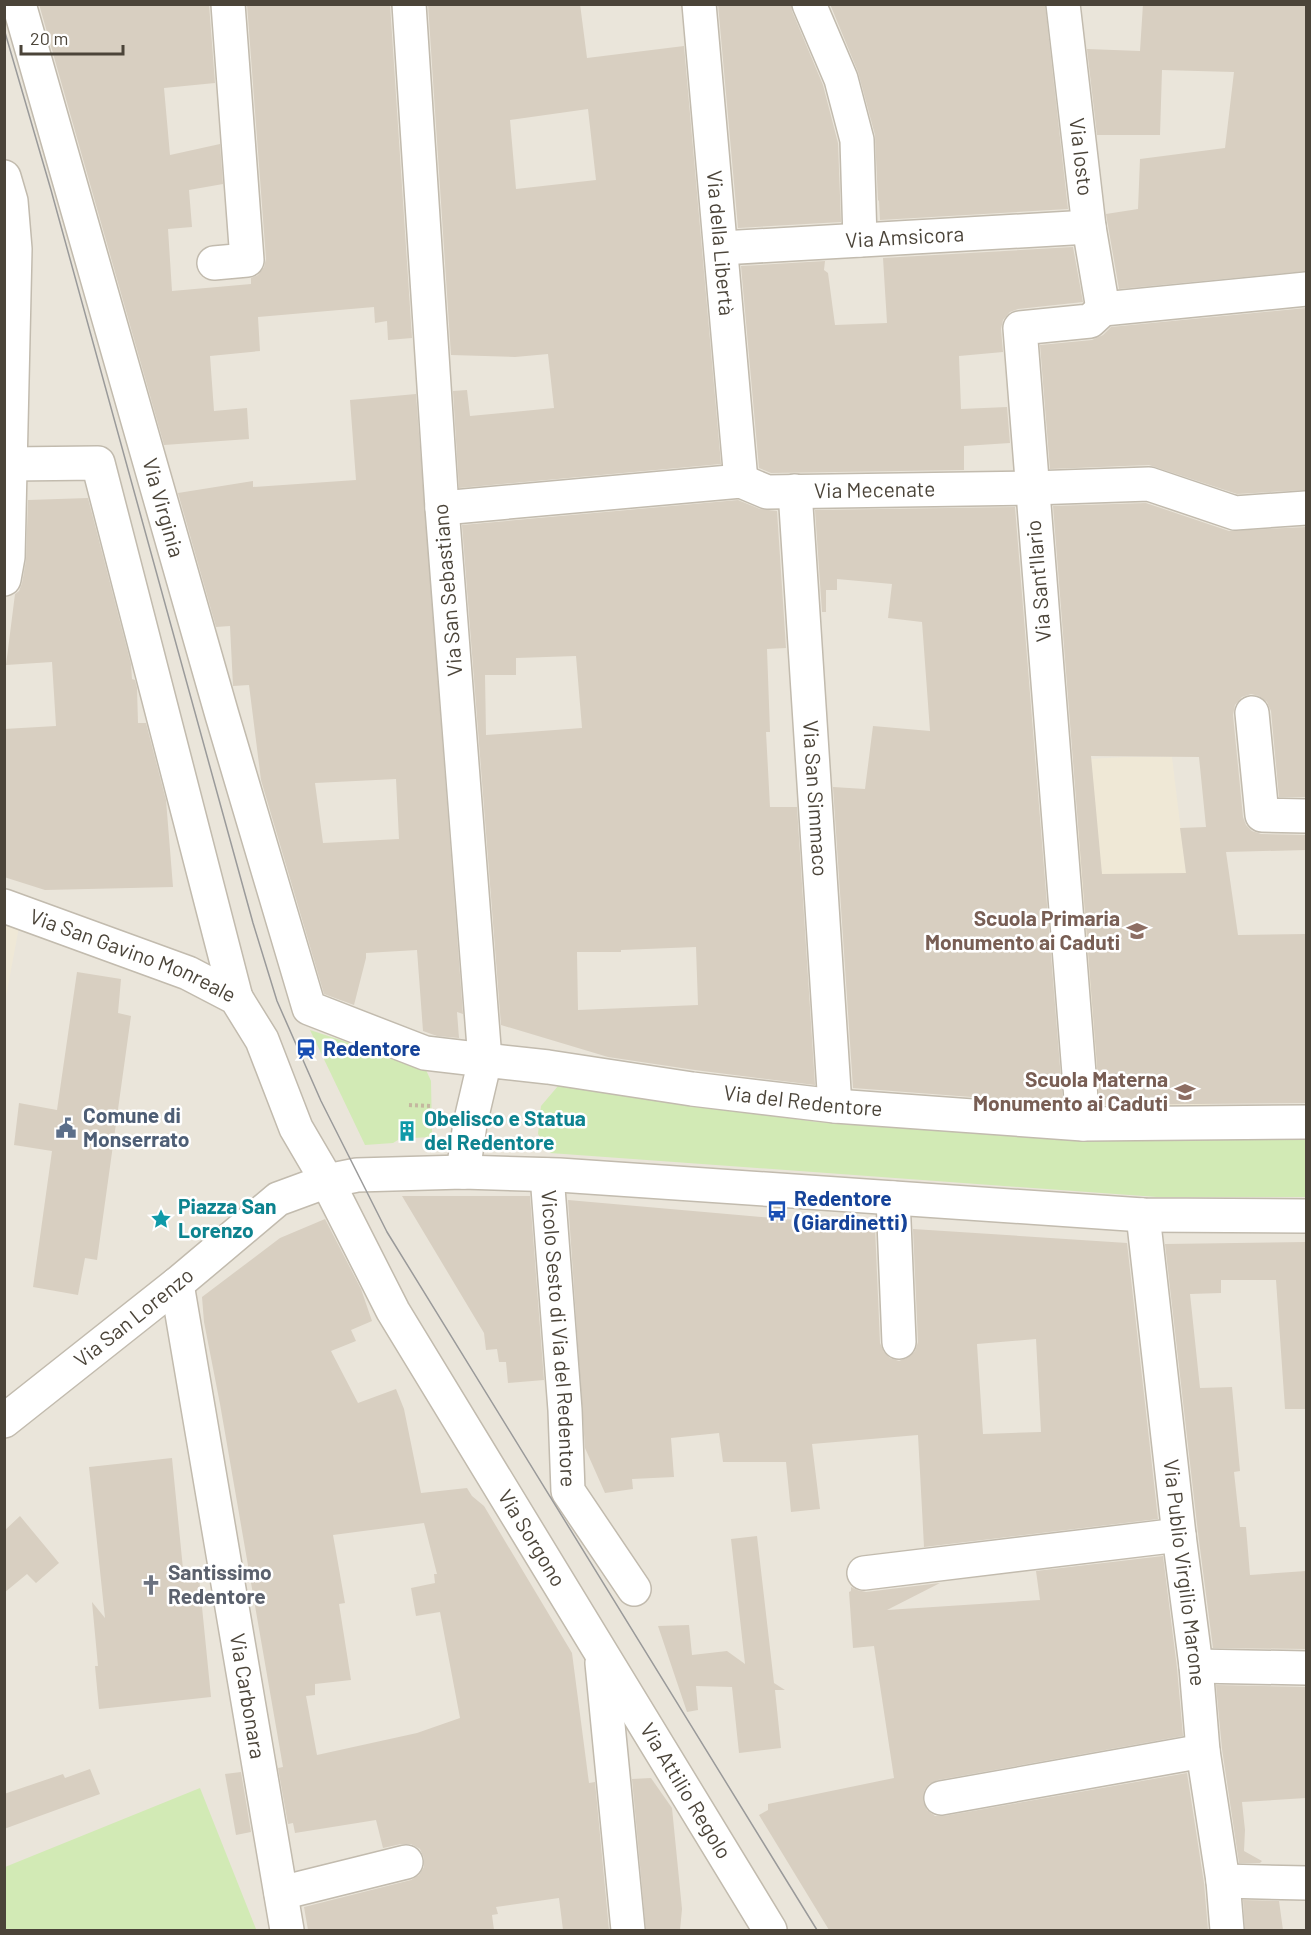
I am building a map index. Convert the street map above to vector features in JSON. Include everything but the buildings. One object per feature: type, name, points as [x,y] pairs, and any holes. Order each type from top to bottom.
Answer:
[{"type":"street","name":"Via Virginia","points":[[19,4],[222,715],[309,1008]]},
{"type":"street","points":[[214,263],[247,260],[228,4]]},
{"type":"street","name":"Via San Sebastiano","points":[[409,4],[442,508],[485,1060],[470,1124],[463,1173]]},
{"type":"street","name":"Via della Libertà","points":[[699,4],[741,481]]},
{"type":"street","points":[[809,4],[842,79],[857,140],[860,240]]},
{"type":"street","name":"Via Iosto","points":[[1063,4],[1089,227],[1102,309]]},
{"type":"street","points":[[4,177],[11,201],[15,249],[8,557],[4,579]]},
{"type":"street","name":"Via Amsicora","points":[[722,248],[1089,227]]},
{"type":"street","name":"Via Sant'Ilario","points":[[1083,1124],[1020,328],[1090,321],[1102,309],[1306,289]]},
{"type":"street","points":[[10,464],[98,463],[236,998]]},
{"type":"street","name":"Via Mecenate","points":[[442,508],[741,481],[767,492],[1149,484],[1235,513],[1306,508]]},
{"type":"street","name":"Via San Simmaco","points":[[795,490],[835,1106]]},
{"type":"street","points":[[1252,712],[1262,815],[1306,816]]},
{"type":"street","name":"Via San Gavino Monreale","points":[[4,906],[188,973],[236,998],[262,1040],[297,1128],[327,1181]]},
{"type":"street","name":"Via del Redentore","points":[[309,1008],[425,1053],[548,1067],[692,1089],[835,1106],[1083,1124],[1306,1122]]},
{"type":"street","points":[[327,1181],[357,1175],[463,1173],[547,1175],[1143,1215],[1306,1216]]},
{"type":"street","name":"Vicolo Sesto di Via del Redentore","points":[[547,1175],[565,1410],[568,1491],[634,1589]]},
{"type":"street","name":"Via San Lorenzo","points":[[4,1421],[177,1284],[278,1199],[327,1181]]},
{"type":"street","name":"Via Sorgono","points":[[327,1181],[393,1311],[601,1652],[628,1930]]},
{"type":"street","points":[[893,1198],[899,1342]]},
{"type":"street","name":"Via Publio Virgilio Marone","points":[[1143,1215],[1196,1666],[1203,1751],[1223,1881],[1227,1930]]},
{"type":"street","name":"Via Carbonara","points":[[177,1284],[287,1930]]},
{"type":"street","points":[[864,1573],[1179,1535]]},
{"type":"street","name":"Via Attilio Regolo","points":[[601,1652],[770,1930]]},
{"type":"street","points":[[1196,1666],[1306,1668]]},
{"type":"street","points":[[941,1798],[1203,1751]]},
{"type":"street","points":[[281,1893],[406,1862]]},
{"type":"street","points":[[1223,1881],[1306,1883]]},
{"type":"path","points":[[409,1105],[432,1106]]},
{"type":"shaded area","points":[[5,5],[1306,5],[1306,1930],[5,1930]]},
{"type":"shaded area","name":"Scuola Primaria Monumento ai Caduti","points":[[1172,757],[1208,1036],[1210,1111],[1096,1112],[1071,829],[1097,827],[1091,759]]},
{"type":"shaded area","points":[[5,905],[22,911],[5,1002]]},
{"type":"green space","points":[[310,1030],[426,1070],[431,1081],[432,1134],[430,1137],[414,1138],[415,1124],[400,1123],[398,1140],[393,1143],[365,1145]]},
{"type":"green space","points":[[558,1086],[817,1122],[1124,1137],[1306,1134],[1306,1197],[1157,1197],[550,1153],[538,1134],[541,1106]]},
{"type":"green space","points":[[200,1788],[256,1929],[5,1930],[5,1867]]},
{"type":"tram line","points":[[4,29],[51,190],[253,923],[277,1001],[321,1101],[387,1232],[817,1930]]},
{"type":"place","name":"Scuola Primaria Monumento ai Caduti","points":[[1137,931]]},
{"type":"place","name":"Redentore","points":[[306,1049]]},
{"type":"place","name":"Scuola Materna Monumento ai Caduti","points":[[1185,1092]]},
{"type":"place","name":"Comune di Monserrato","points":[[66,1128]]},
{"type":"place","name":"Obelisco e Statua del Redentore","points":[[407,1131]]},
{"type":"place","name":"Redentore (Giardinetti)","points":[[777,1211]]},
{"type":"place","name":"Piazza San Lorenzo","points":[[161,1219]]},
{"type":"place","name":"Santissimo Redentore","points":[[151,1585]]}]
